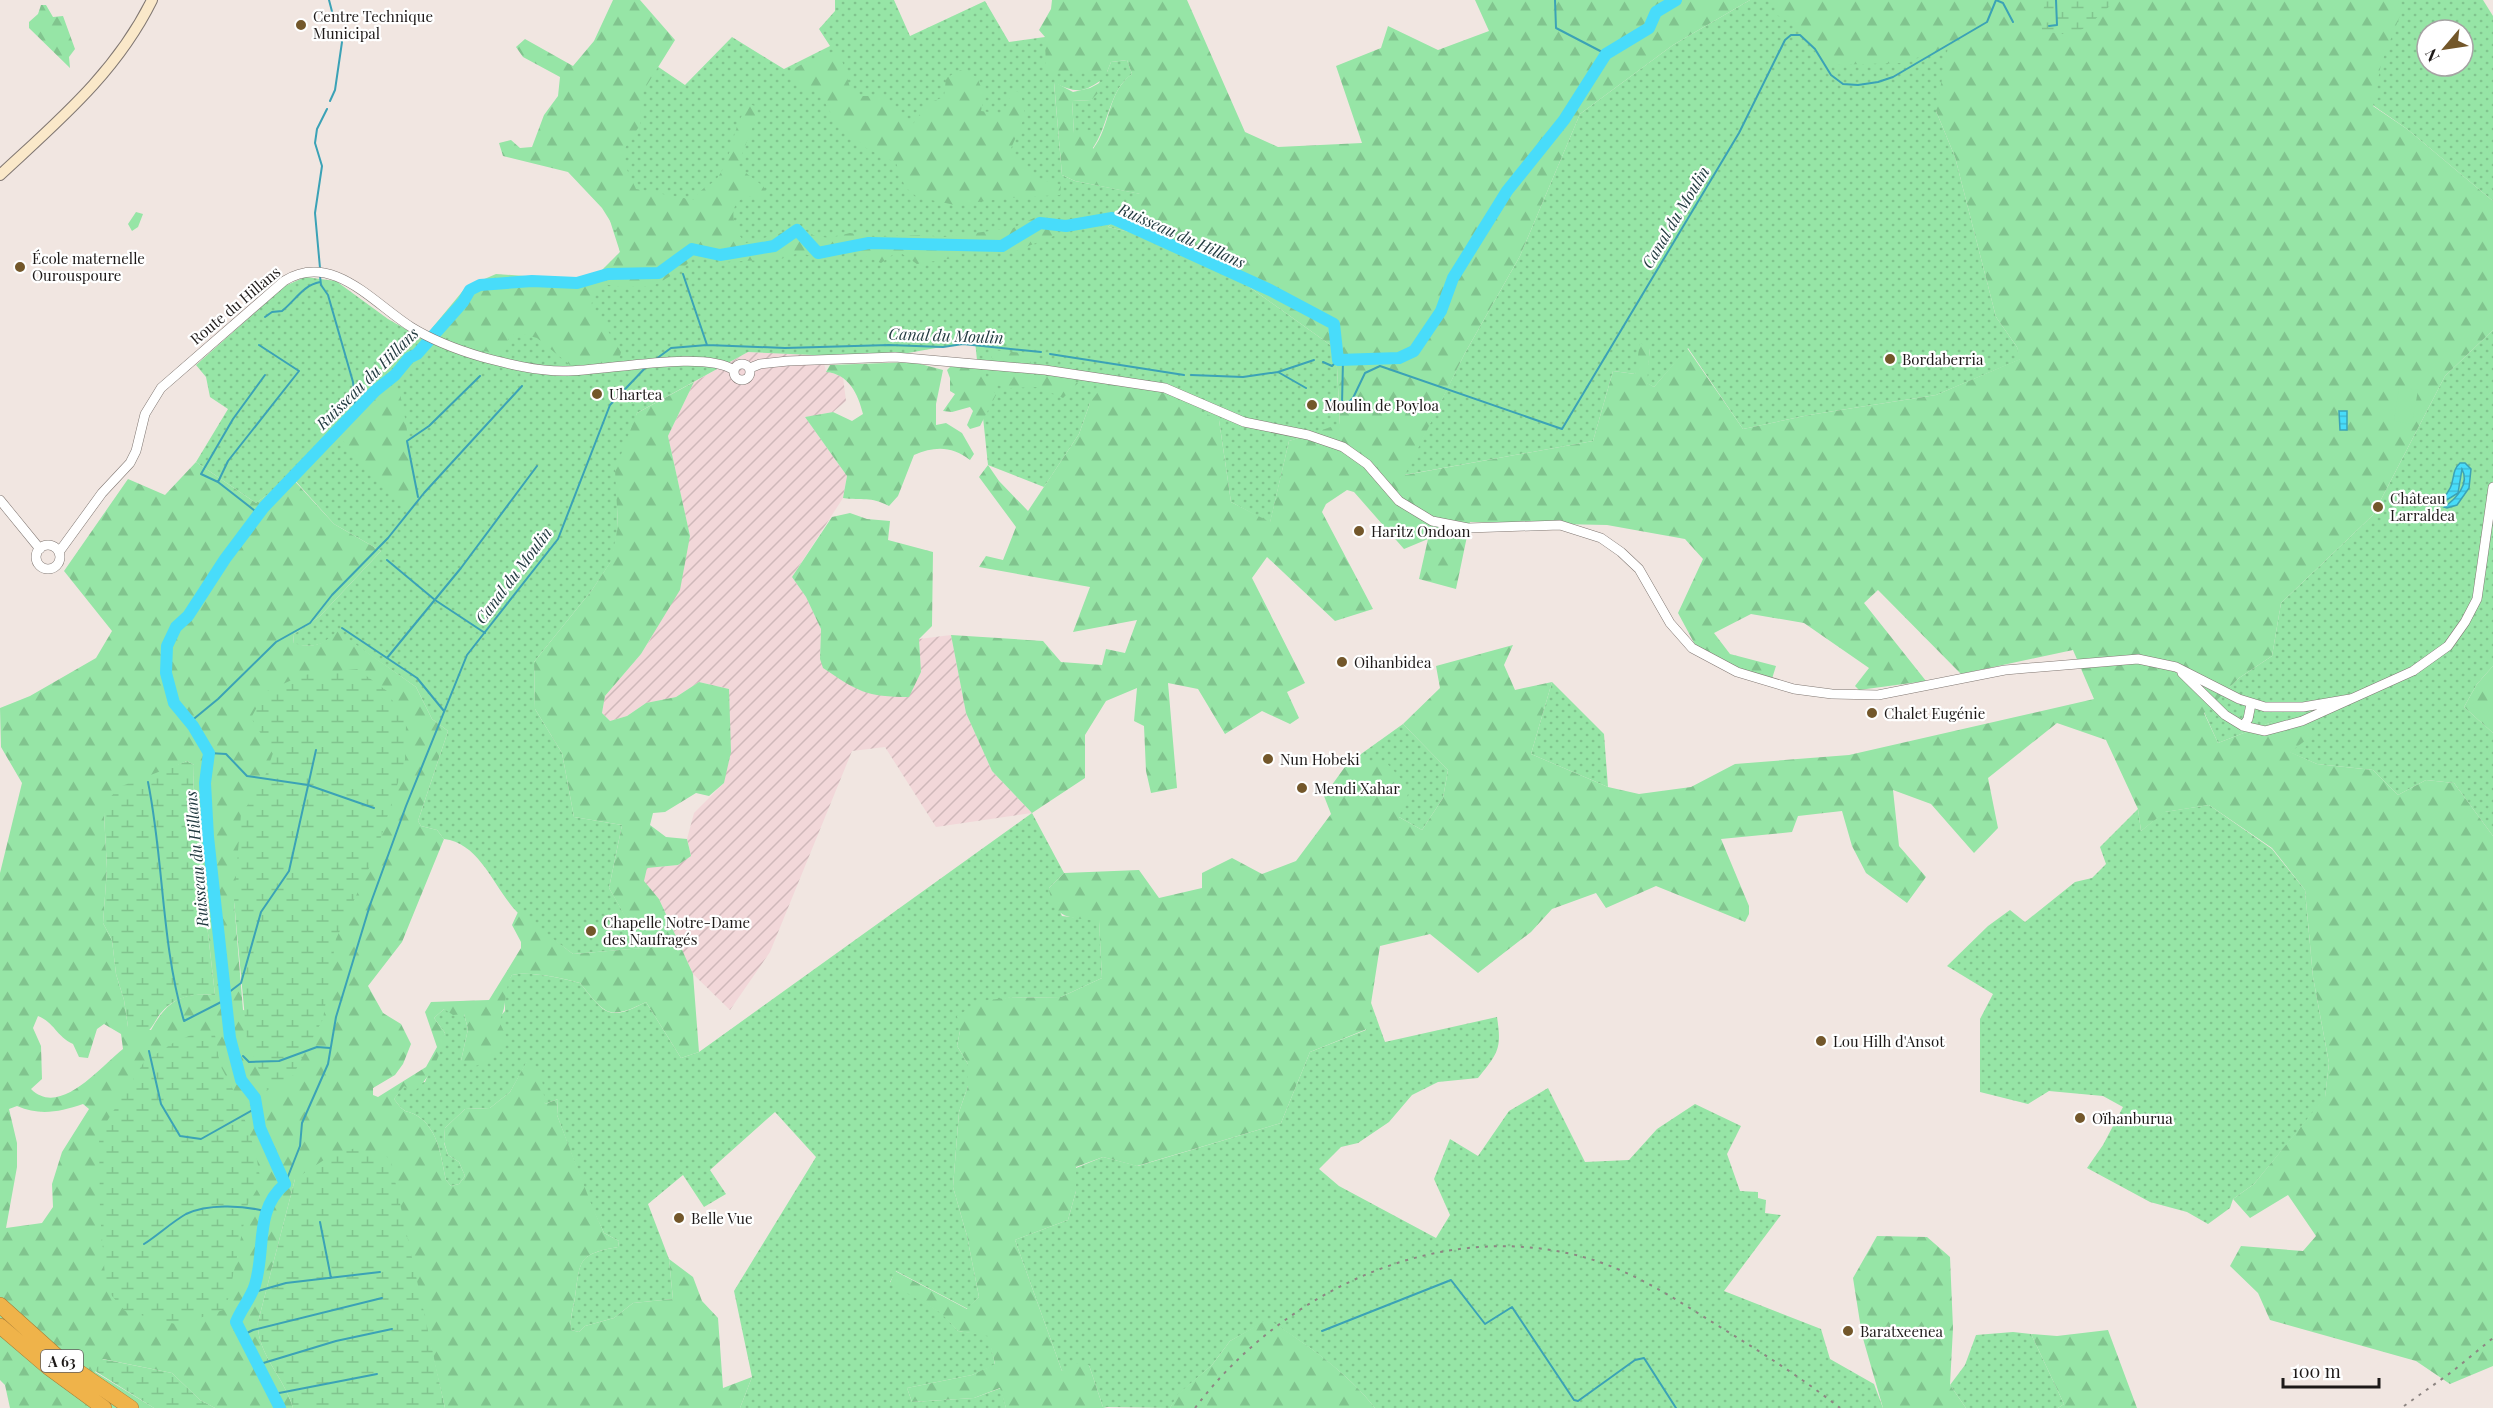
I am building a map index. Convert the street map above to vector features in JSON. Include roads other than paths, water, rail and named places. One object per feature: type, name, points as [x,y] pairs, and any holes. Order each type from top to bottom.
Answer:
[{"type":"highway","name":"A 63","points":[[0,1305],[60,1359],[131,1408]]},
{"type":"highway","name":"A 63","points":[[0,1326],[48,1367],[104,1408]]},
{"type":"main road","points":[[0,175],[106,73],[134,33],[152,0]]},
{"type":"street","name":"Route du Hillans","points":[[61,550],[96,500],[130,463],[136,451],[145,414],[161,388],[284,281],[298,274],[320,272],[352,284],[438,340],[482,357],[540,370],[564,371],[664,363],[709,363],[723,364],[734,370],[735,375],[742,380],[749,376],[750,368],[760,364],[895,357],[1045,370],[1165,388],[1244,422],[1308,435],[1344,447],[1368,464],[1399,501],[1432,521],[1468,528],[1560,525],[1601,538],[1639,569],[1670,623],[1692,648],[1737,672],[1794,689],[1832,694],[1878,695],[2006,670],[2126,659],[2176,666]]},
{"type":"street","points":[[2176,666],[2225,714],[2243,726],[2265,731],[2318,714],[2428,662],[2448,646],[2465,622],[2477,599],[2493,487]]},
{"type":"street","points":[[0,500],[40,549]]},
{"type":"street","points":[[53,546],[61,550],[58,564],[46,569],[37,559],[40,549],[53,546]]},
{"type":"street","points":[[2176,666],[2251,704],[2303,707],[2350,699]]},
{"type":"street","points":[[2225,714],[2239,699]]},
{"type":"street","points":[[2243,726],[2251,712],[2251,704]]},
{"type":"water","points":[[2339,411],[2347,411],[2347,430],[2340,430]]},
{"type":"water","points":[[2460,463],[2465,463],[2471,469],[2469,488],[2457,505],[2447,508],[2444,507],[2453,500],[2460,491],[2463,486],[2462,469],[2458,493],[2442,503]]},
{"type":"waterway","points":[[329,0],[335,23]]},
{"type":"waterway","points":[[1555,0],[1556,28],[1606,54]]},
{"type":"waterway","name":"Ruisseau du Hillans","points":[[280,1408],[236,1322],[255,1285],[262,1231],[269,1206],[275,1194],[285,1184],[260,1128],[255,1098],[241,1080],[230,1038],[208,837],[205,783],[209,753],[193,726],[174,703],[166,673],[167,646],[176,627],[188,616],[225,559],[264,507],[375,391],[395,375],[409,358],[417,354],[463,302],[470,290],[480,285],[532,281],[577,283],[608,274],[659,273],[692,249],[720,255],[774,246],[797,230],[818,253],[869,243],[1002,246],[1040,223],[1066,226],[1112,218],[1270,290],[1334,324],[1338,360],[1399,358],[1414,351],[1441,311],[1453,278],[1507,191],[1564,120],[1606,54],[1649,28],[1656,12],[1676,0]]},
{"type":"waterway","name":"Canal du Moulin","points":[[1330,400],[1347,404],[1353,398],[1365,373],[1380,366],[1562,429],[1739,133],[1785,40],[1791,35],[1800,35],[1815,49],[1831,75],[1843,84],[1858,85],[1893,77],[1987,22],[1996,0],[2003,3],[2013,22]]},
{"type":"waterway","name":"Canal du Moulin","points":[[2049,26],[2057,25],[2056,0]]},
{"type":"waterway","points":[[330,101],[335,90],[342,42],[340,35]]},
{"type":"waterway","points":[[320,268],[315,213],[322,166],[315,143],[317,129],[327,109]]},
{"type":"waterway","points":[[683,274],[707,345]]},
{"type":"waterway","points":[[320,276],[321,285],[328,295],[353,382],[356,411]]},
{"type":"waterway","points":[[265,317],[272,312],[282,311],[309,286],[320,282]]},
{"type":"waterway","name":"Canal du Moulin","points":[[656,359],[671,348],[707,345],[785,348],[889,345],[943,347],[963,344],[1041,352]]},
{"type":"waterway","points":[[218,482],[228,461],[299,371],[259,345]]},
{"type":"waterway","name":"Canal du Moulin","points":[[1050,354],[1184,375]]},
{"type":"waterway","points":[[1278,372],[1314,360]]},
{"type":"waterway","points":[[1323,362],[1332,366],[1338,360]]},
{"type":"waterway","points":[[1342,404],[1343,360]]},
{"type":"waterway","name":"Canal du Moulin","points":[[285,1184],[300,1146],[302,1123],[328,1064],[336,1017],[370,905],[406,806],[467,655],[558,539],[610,405],[647,366]]},
{"type":"waterway","name":"Canal du Moulin","points":[[1191,375],[1243,377],[1278,372],[1306,388]]},
{"type":"waterway","points":[[259,514],[218,482],[201,474],[233,419],[265,375]]},
{"type":"waterway","points":[[418,497],[407,441],[429,426],[480,376]]},
{"type":"waterway","points":[[190,722],[218,699],[276,642],[310,623],[332,595],[388,538],[424,493],[522,386]]},
{"type":"waterway","points":[[387,658],[461,568],[537,466]]},
{"type":"waterway","points":[[387,560],[435,600],[485,633]]},
{"type":"waterway","points":[[342,628],[417,678],[444,711]]},
{"type":"waterway","points":[[224,996],[241,983],[261,912],[289,871],[316,750]]},
{"type":"waterway","points":[[209,753],[226,754],[247,776],[308,785],[374,808]]},
{"type":"waterway","points":[[148,782],[171,962],[184,1021],[225,1000]]},
{"type":"waterway","points":[[243,1056],[249,1062],[279,1061],[317,1047],[330,1048]]},
{"type":"waterway","points":[[149,1051],[161,1104],[180,1136],[201,1139],[258,1107]]},
{"type":"waterway","points":[[144,1244],[181,1217],[204,1208],[225,1206],[264,1211]]},
{"type":"waterway","points":[[320,1222],[331,1278]]},
{"type":"waterway","points":[[251,1293],[286,1283],[380,1272]]},
{"type":"waterway","points":[[1322,1331],[1451,1280],[1485,1324],[1512,1307],[1574,1400],[1578,1401],[1635,1360],[1644,1358],[1676,1408]]},
{"type":"waterway","points":[[243,1335],[253,1330],[382,1298]]},
{"type":"waterway","points":[[260,1364],[336,1341],[392,1329]]},
{"type":"waterway","points":[[274,1394],[377,1374]]},
{"type":"railway","points":[[1195,1408],[1231,1366],[1273,1329],[1319,1298],[1369,1273],[1422,1256],[1476,1247],[1532,1248],[1587,1258],[1622,1271],[1672,1297],[1751,1346],[1840,1408]]},
{"type":"railway","points":[[2404,1406],[2453,1371],[2493,1338]]},
{"type":"place","name":"Centre Technique Municipal","points":[[301,25]]},
{"type":"place","name":"École maternelle Ourouspoure","points":[[20,267]]},
{"type":"place","name":"Bordaberria","points":[[1890,359]]},
{"type":"place","name":"Uhartea","points":[[597,394]]},
{"type":"place","name":"Moulin de Poyloa","points":[[1312,405]]},
{"type":"place","name":"Château Larraldea","points":[[2378,507]]},
{"type":"place","name":"Haritz Ondoan","points":[[1359,531]]},
{"type":"place","name":"Oihanbidea","points":[[1342,662]]},
{"type":"place","name":"Chalet Eugénie","points":[[1872,713]]},
{"type":"place","name":"Nun Hobeki","points":[[1268,759]]},
{"type":"place","name":"Mendi Xahar","points":[[1302,788]]},
{"type":"place","name":"Chapelle Notre-Dame des Naufragés","points":[[591,931]]},
{"type":"place","name":"Lou Hilh d'Ansot","points":[[1821,1041]]},
{"type":"place","name":"Oïhanburua","points":[[2080,1118]]},
{"type":"place","name":"Belle Vue","points":[[679,1218]]},
{"type":"place","name":"Baratxeenea","points":[[1848,1331]]}]
